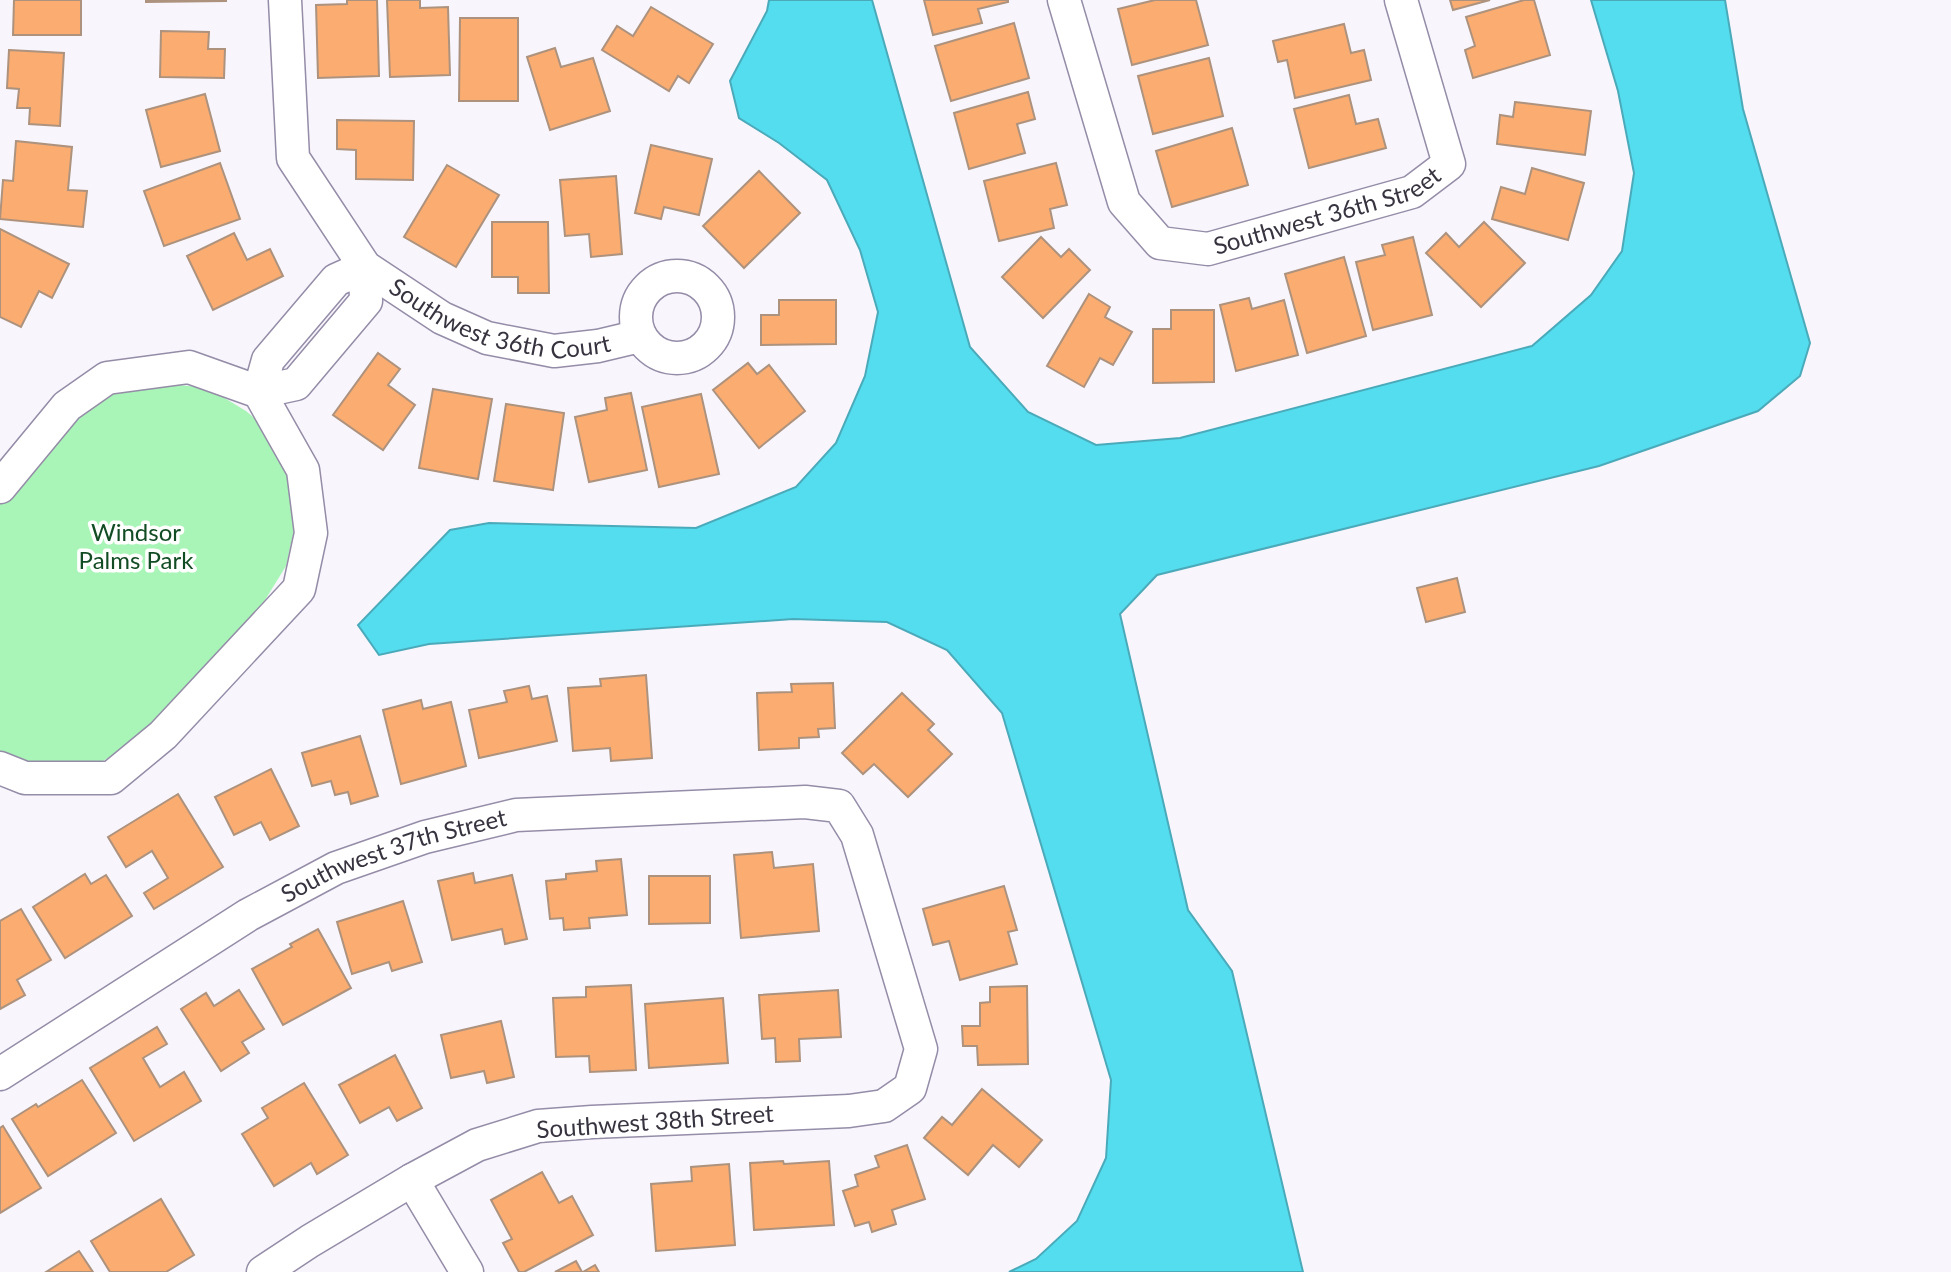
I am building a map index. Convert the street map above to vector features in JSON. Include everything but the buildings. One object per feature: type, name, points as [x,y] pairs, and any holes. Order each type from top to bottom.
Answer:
[{"type":"street","points":[[259,392],[268,360],[276,350],[336,280],[365,267],[293,158],[285,0]]},
{"type":"street","name":"Southwest 36th Street","points":[[1064,0],[1124,202],[1160,243],[1208,249],[1412,192],[1449,164],[1401,0]]},
{"type":"street","name":"Southwest 36th Court","points":[[365,267],[442,318],[487,338],[554,351],[598,346],[640,336]]},
{"type":"street","points":[[0,487],[66,406],[107,378],[189,367],[259,392],[303,470],[311,533],[299,589],[163,735],[111,778],[25,778],[0,768]]},
{"type":"street","name":"Southwest 37th Street","points":[[0,1073],[248,915],[336,868],[425,837],[516,814],[805,802],[839,806],[857,835],[921,1049],[910,1087]]},
{"type":"street","name":"Southwest 38th Street","points":[[263,1272],[412,1180],[477,1145],[538,1126],[849,1111],[884,1106],[910,1087]]},
{"type":"street","points":[[412,1180],[467,1272]]},
{"type":"green space","name":"Windsor Palms Park","points":[[141,381],[208,388],[246,411],[267,429],[294,489],[295,525],[286,566],[262,605],[205,674],[133,744],[101,762],[51,768],[0,754],[0,488],[94,401]]},
{"type":"water","points":[[769,0],[872,0],[970,347],[1028,412],[1096,445],[1180,438],[1532,346],[1591,295],[1622,251],[1634,173],[1618,91],[1591,0],[1725,0],[1743,109],[1810,343],[1800,376],[1758,411],[1599,466],[1157,575],[1120,614],[1188,910],[1232,971],[1303,1272],[1009,1272],[1036,1259],[1077,1221],[1106,1158],[1111,1080],[1002,713],[947,650],[887,622],[793,619],[429,644],[379,655],[358,625],[450,530],[489,523],[696,528],[796,487],[836,443],[865,376],[878,312],[860,250],[827,180],[779,143],[739,118],[730,81],[767,11]]}]
